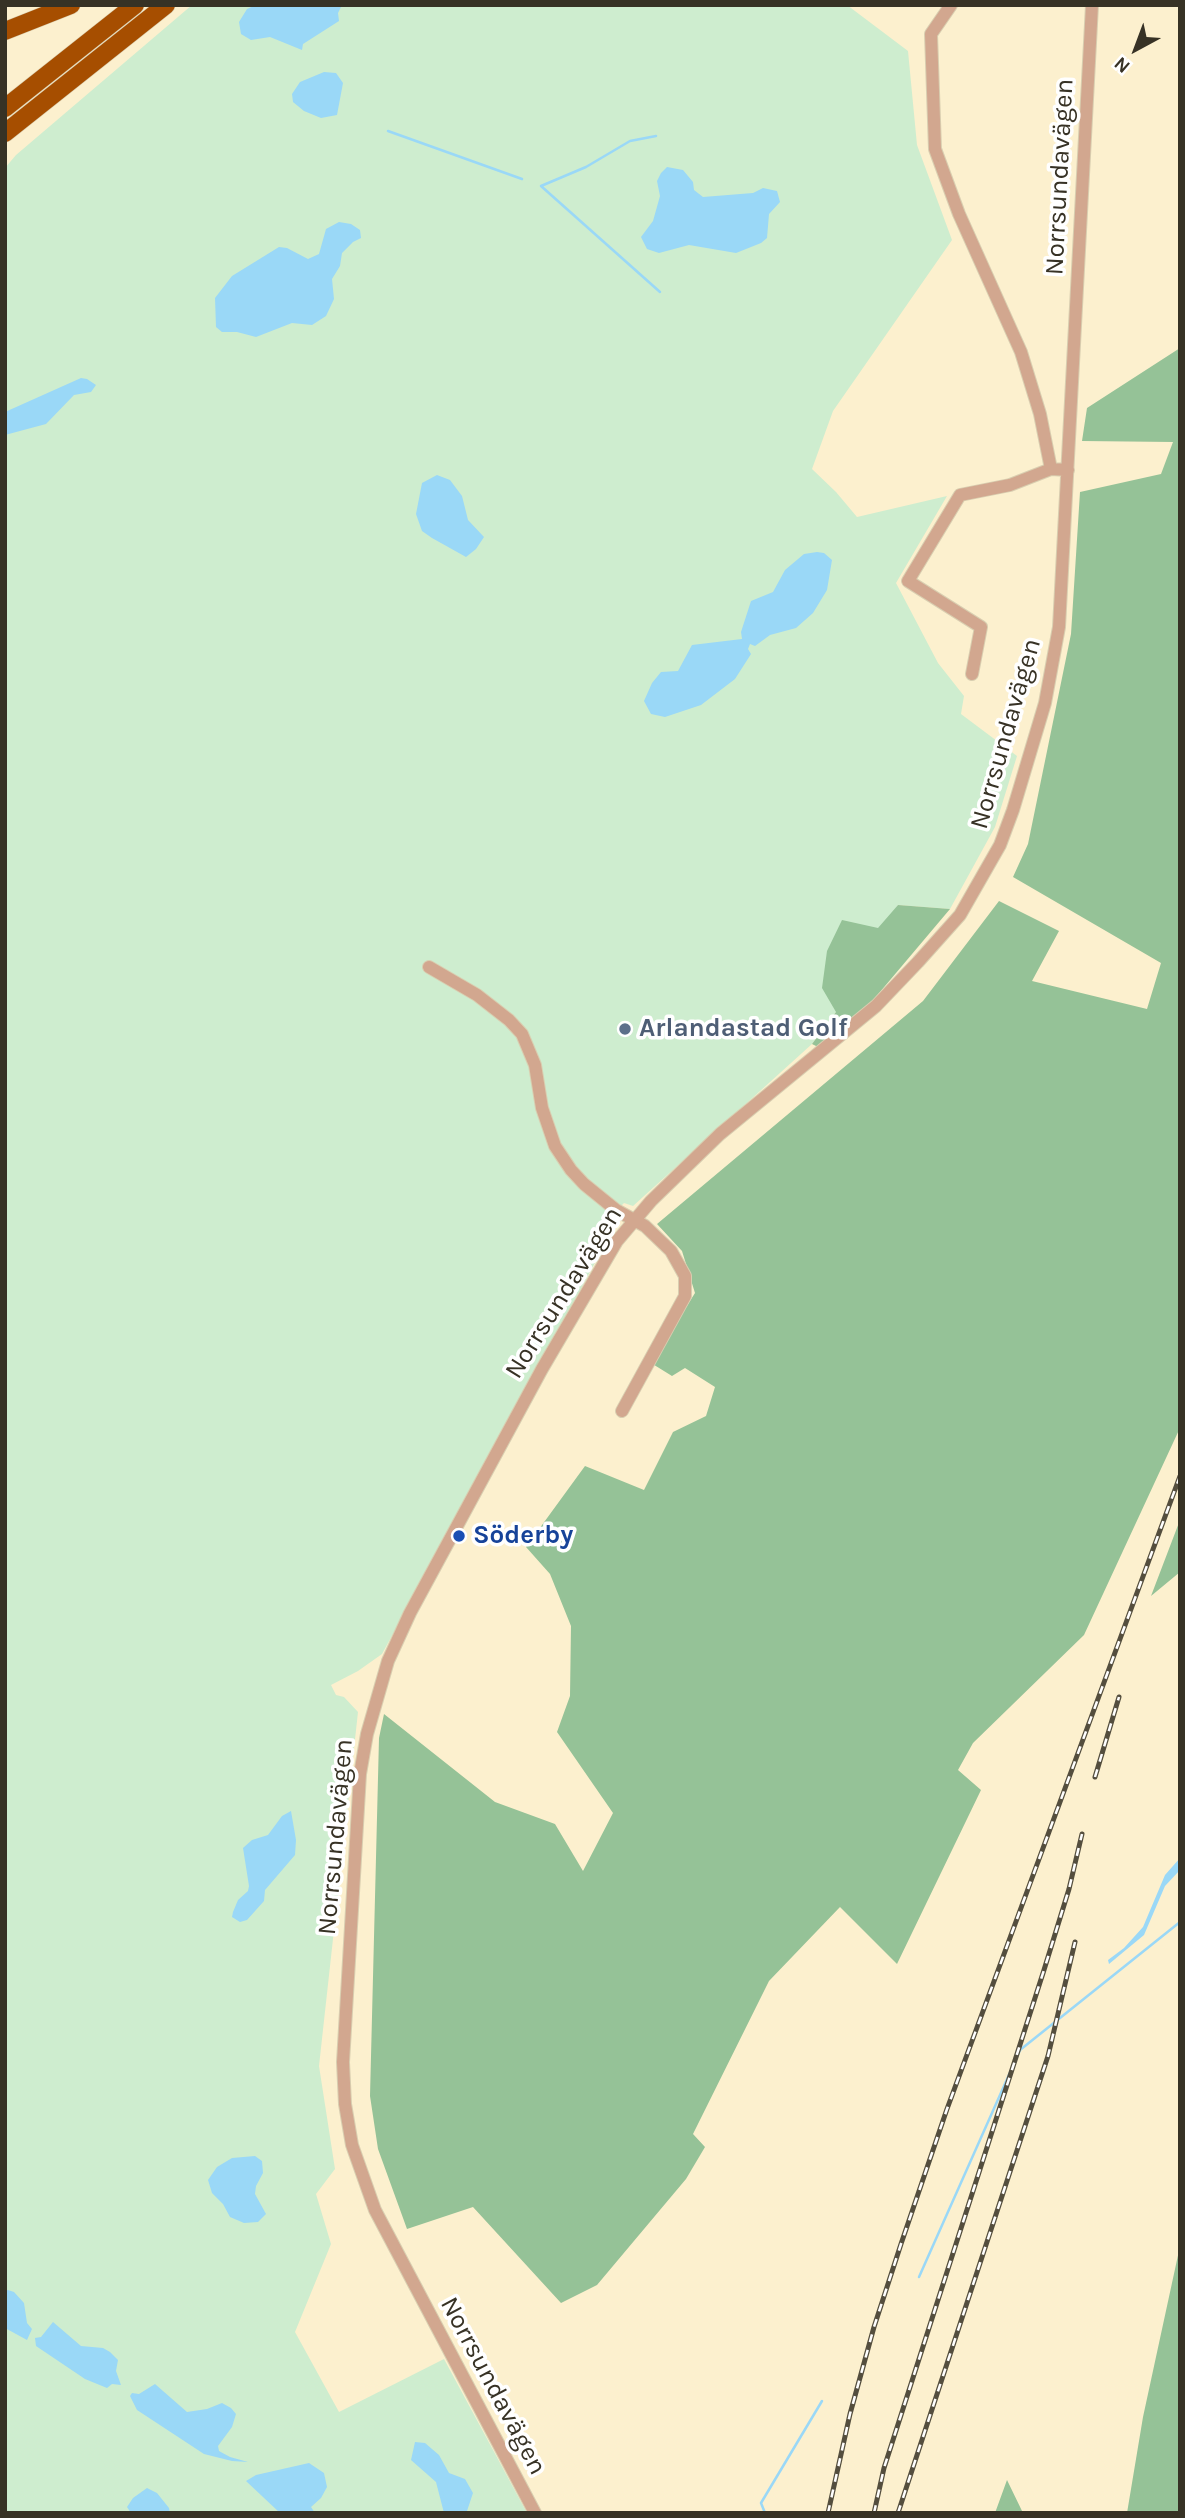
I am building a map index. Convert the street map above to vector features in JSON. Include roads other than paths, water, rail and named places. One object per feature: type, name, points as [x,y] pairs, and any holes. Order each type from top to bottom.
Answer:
[{"type":"highway","points":[[5,31],[71,5]]},
{"type":"highway","points":[[5,108],[135,5]]},
{"type":"highway","points":[[5,133],[166,5]]},
{"type":"highway","points":[[5,146],[73,81]]},
{"type":"street","points":[[951,5],[931,34],[934,149],[959,214],[1021,352],[1040,414],[1051,469]]},
{"type":"street","name":"Norrsundavägen","points":[[535,2513],[375,2210],[352,2145],[345,2104],[343,2062],[360,1774],[367,1734],[388,1661],[410,1613],[542,1369],[617,1241],[633,1220],[720,1134],[876,1006],[960,915],[1000,845],[1045,702],[1059,627],[1092,5]]},
{"type":"street","points":[[972,674],[981,627],[908,581],[960,495],[1010,485],[1051,469],[1068,470]]},
{"type":"street","points":[[429,967],[477,995],[522,1034],[535,1065],[542,1108],[555,1146],[571,1170],[616,1210],[645,1226],[671,1251],[685,1276],[685,1296],[622,1410]]},
{"type":"water","points":[[256,5],[342,5],[338,13],[339,21],[303,44],[302,50],[270,37],[251,40],[241,34],[239,22],[247,9]]},
{"type":"water","points":[[324,72],[336,73],[343,83],[337,115],[321,118],[304,111],[293,102],[292,94],[300,82]]},
{"type":"water","points":[[667,167],[683,170],[693,182],[694,190],[703,197],[753,193],[763,188],[777,191],[780,202],[769,214],[767,238],[736,253],[689,245],[659,253],[647,249],[641,237],[653,221],[660,196],[657,181]]},
{"type":"water","points":[[339,222],[351,224],[360,230],[361,238],[342,253],[340,266],[332,279],[334,299],[326,316],[312,325],[292,323],[256,337],[237,332],[222,332],[216,327],[215,298],[232,276],[279,247],[287,248],[308,259],[319,254],[326,229]]},
{"type":"water","points":[[81,378],[96,385],[91,392],[74,395],[46,424],[5,435],[5,412]]},
{"type":"water","points":[[437,475],[450,480],[462,496],[468,520],[484,537],[466,557],[422,531],[416,514],[422,483]]},
{"type":"water","points":[[824,553],[832,560],[827,590],[813,613],[796,628],[770,635],[755,646],[750,644],[748,649],[751,654],[735,679],[701,705],[665,717],[651,714],[644,701],[652,683],[661,672],[678,671],[692,645],[742,639],[741,632],[751,601],[773,592],[785,570],[804,554]]},
{"type":"water","points":[[291,1811],[296,1840],[295,1855],[265,1890],[264,1901],[247,1920],[240,1922],[232,1917],[238,1900],[248,1891],[249,1886],[243,1848],[252,1840],[268,1835],[282,1816]]},
{"type":"water","points":[[1180,1858],[1180,1870],[1165,1886],[1144,1935],[1109,1964],[1108,1960],[1124,1948],[1143,1927],[1165,1875]]},
{"type":"water","points":[[255,2156],[262,2161],[263,2173],[255,2194],[266,2214],[258,2222],[244,2223],[230,2217],[223,2204],[212,2193],[208,2180],[217,2167],[232,2158]]},
{"type":"water","points":[[5,2291],[14,2292],[24,2303],[27,2323],[32,2329],[27,2340],[5,2328]]},
{"type":"water","points":[[53,2322],[81,2346],[103,2348],[110,2352],[118,2360],[116,2371],[121,2385],[112,2384],[107,2388],[85,2379],[36,2346],[35,2338],[41,2337]]},
{"type":"water","points":[[155,2384],[187,2412],[222,2403],[231,2408],[236,2414],[232,2427],[218,2446],[219,2451],[248,2462],[204,2454],[137,2410],[130,2396],[132,2393],[139,2394]]},
{"type":"water","points":[[415,2442],[425,2443],[439,2455],[449,2473],[465,2479],[473,2493],[467,2511],[469,2513],[444,2513],[436,2482],[411,2460]]},
{"type":"water","points":[[309,2463],[324,2473],[327,2487],[321,2498],[311,2507],[315,2513],[280,2513],[246,2481],[256,2475]]},
{"type":"water","points":[[147,2488],[157,2493],[170,2513],[131,2513],[127,2507],[133,2498]]},
{"type":"waterway","points":[[388,131],[522,179]]},
{"type":"waterway","points":[[656,136],[630,141],[586,167],[541,186],[660,292]]},
{"type":"waterway","points":[[919,2277],[1020,2050],[1180,1922]]},
{"type":"waterway","points":[[765,2513],[761,2503],[822,2401]]},
{"type":"railway","points":[[828,2513],[850,2414],[901,2244],[947,2109],[1180,1476]]},
{"type":"railway","points":[[1095,1777],[1119,1697]]},
{"type":"railway","points":[[874,2513],[884,2468],[1069,1889],[1082,1834]]},
{"type":"railway","points":[[898,2513],[1048,2056],[1075,1942]]},
{"type":"place","name":"Arlandastad Golf","points":[[625,1029]]},
{"type":"place","name":"Söderby","points":[[459,1536]]}]
